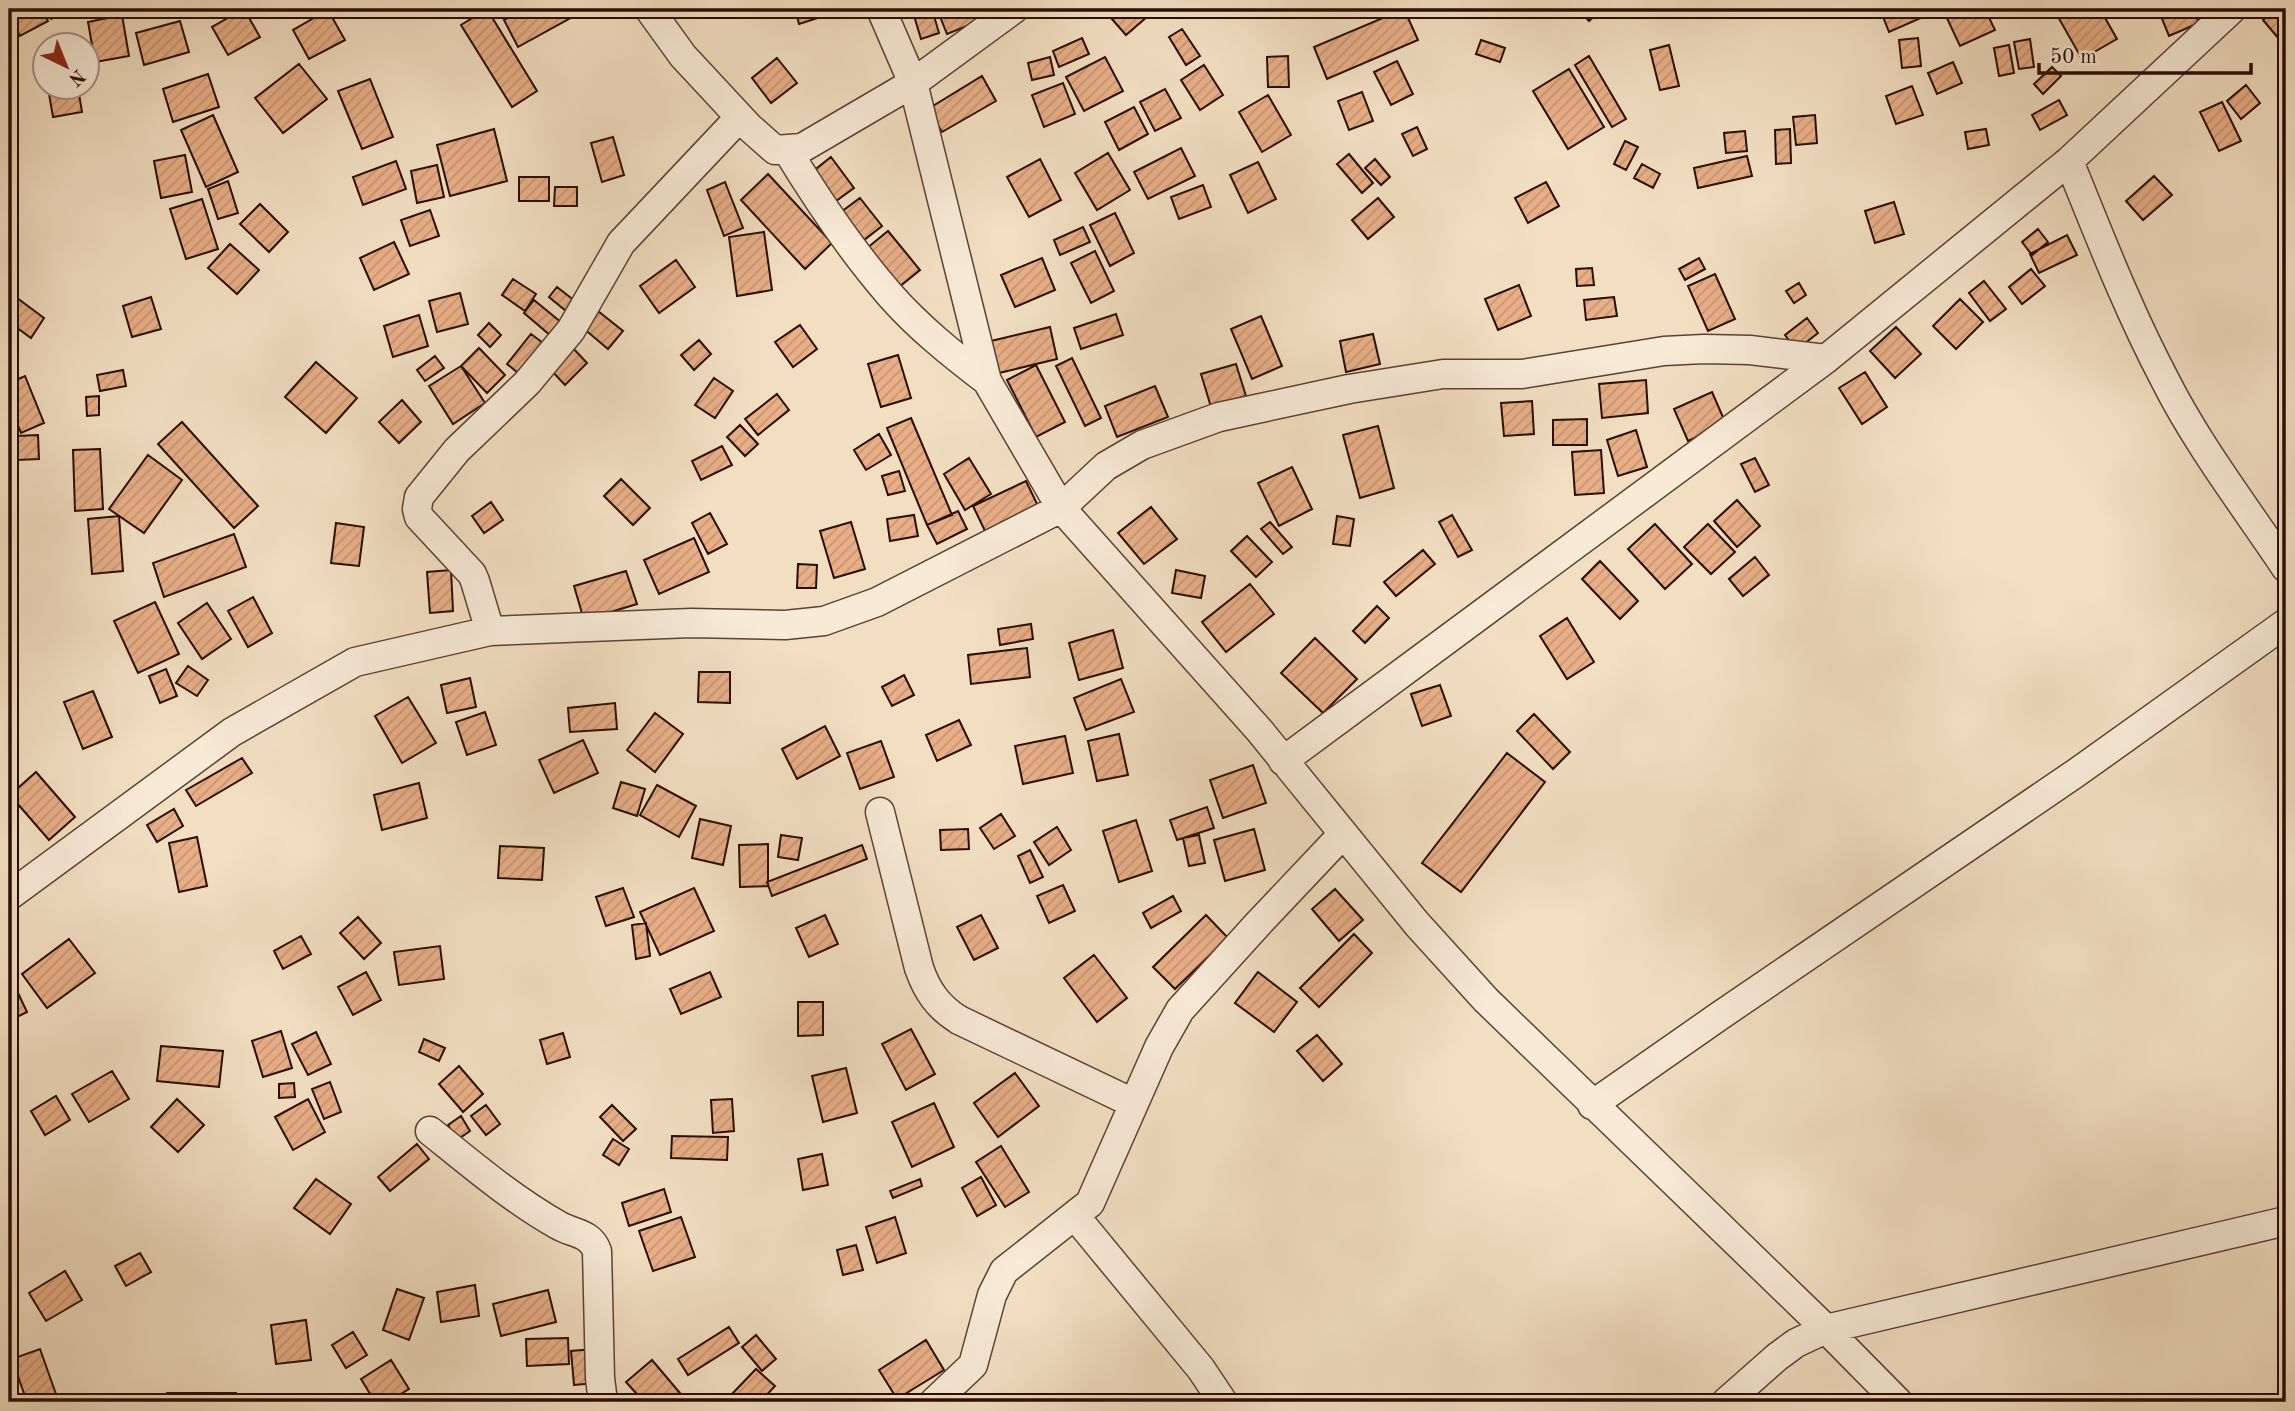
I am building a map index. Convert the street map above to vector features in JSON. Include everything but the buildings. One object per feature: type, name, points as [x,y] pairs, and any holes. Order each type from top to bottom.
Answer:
[{"type":"street","points":[[649,9],[683,56],[739,118],[775,150],[802,148],[913,83],[1014,9]]},
{"type":"street","points":[[881,9],[913,83],[987,381],[1061,508],[1259,730],[1342,835],[1486,1000],[1898,1402]]},
{"type":"street","points":[[1283,761],[1826,359],[2069,161],[2227,11]]},
{"type":"street","points":[[490,631],[472,574],[419,517],[416,509],[419,498],[457,450],[544,365],[571,330],[621,243],[739,118]]},
{"type":"street","points":[[786,150],[832,222],[891,296],[935,341],[987,381]]},
{"type":"street","points":[[2069,161],[2164,380],[2190,424],[2286,568]]},
{"type":"street","points":[[9,896],[232,732],[355,662],[490,631],[691,623],[785,625],[824,621],[877,602],[1061,508],[1106,466],[1142,445],[1219,417],[1349,389],[1443,374],[1522,374],[1677,350],[1750,350],[1826,359]]},
{"type":"street","points":[[1592,1105],[2076,773],[2286,623]]},
{"type":"street","points":[[880,812],[919,968],[931,995],[939,1005],[959,1020],[1133,1103]]},
{"type":"street","points":[[933,1402],[973,1365],[992,1295],[1004,1271],[1090,1203],[1133,1103],[1169,1027],[1181,1010],[1342,835]]},
{"type":"street","points":[[430,1131],[487,1177],[556,1224],[585,1236],[594,1245],[597,1251],[603,1402]]},
{"type":"street","points":[[1075,1216],[1201,1369],[1223,1402]]},
{"type":"street","points":[[1726,1402],[1796,1343],[1826,1329],[2286,1222]]}]
